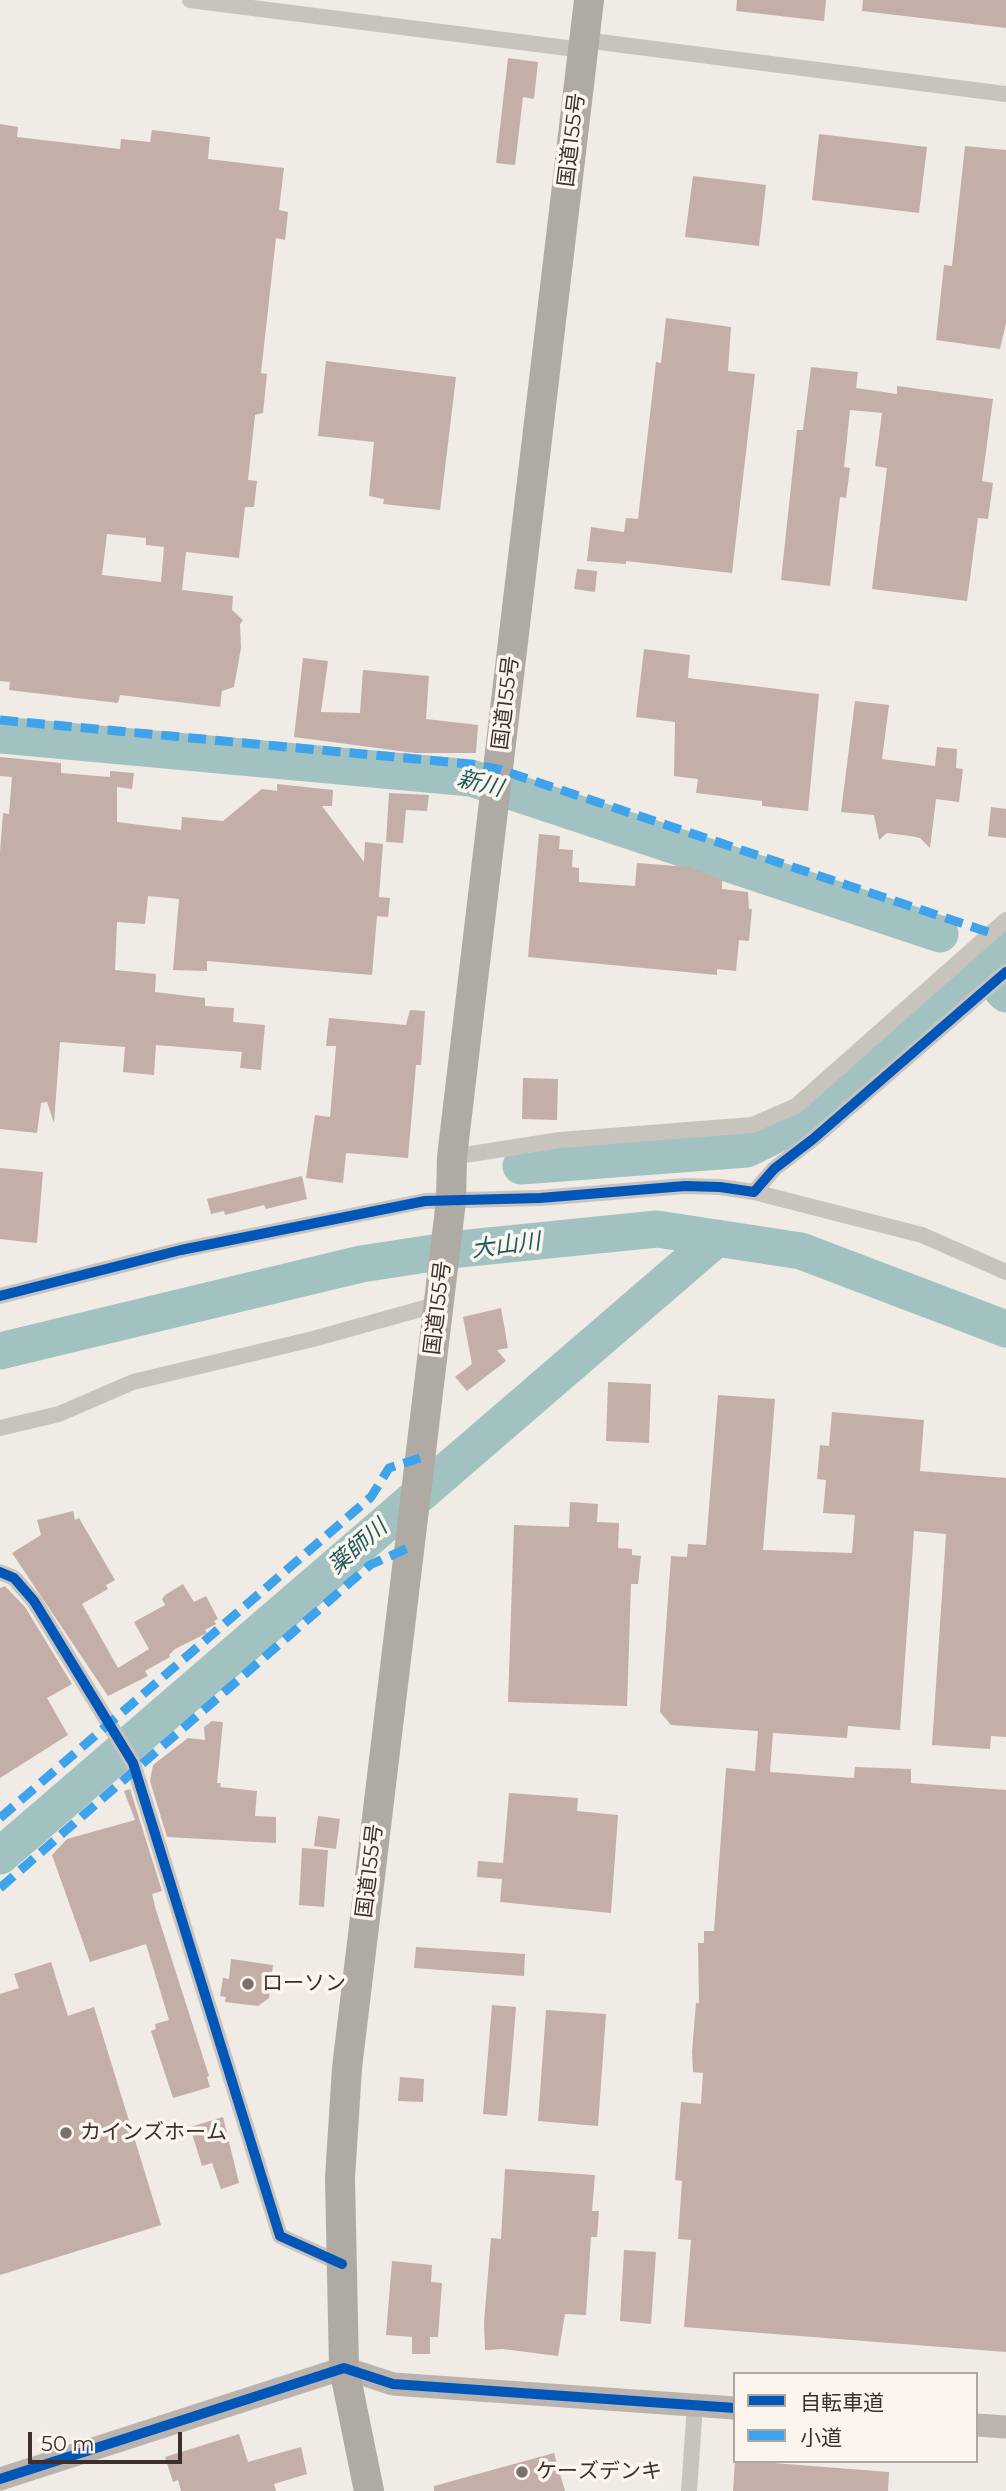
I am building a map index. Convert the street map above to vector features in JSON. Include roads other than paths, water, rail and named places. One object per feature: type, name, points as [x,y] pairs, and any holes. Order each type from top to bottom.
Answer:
[{"type":"highway","name":"国道155号","points":[[369,2491],[344,2368],[340,2178],[346,2068],[452,1201],[452,1157],[589,0]]},
{"type":"street","points":[[190,0],[1006,94]]},
{"type":"street","points":[[452,1157],[560,1140],[752,1125],[796,1106],[1006,920]]},
{"type":"street","points":[[754,1192],[774,1169],[813,1139],[1006,972]]},
{"type":"street","points":[[0,1296],[181,1250],[425,1201],[685,1186],[754,1192],[922,1235],[1006,1272]]},
{"type":"street","points":[[0,1428],[59,1414],[133,1382],[313,1339],[439,1304]]},
{"type":"street","points":[[0,1572],[14,1578],[34,1601],[133,1763],[280,2236],[342,2264]]},
{"type":"street","points":[[0,2479],[344,2368],[393,2384],[733,2408]]},
{"type":"street","points":[[689,2491],[695,2405]]},
{"type":"street","points":[[978,2425],[1006,2427]]},
{"type":"waterway","name":"新川","points":[[0,735],[471,778],[940,934]]},
{"type":"waterway","points":[[521,1166],[747,1149],[801,1122],[1006,943]]},
{"type":"waterway","name":"新川","points":[[1002,990],[1006,994]]},
{"type":"waterway","name":"大山川","points":[[0,1351],[361,1264],[459,1249],[657,1229],[801,1251],[1006,1329]]},
{"type":"waterway","name":"薬師川","points":[[0,1856],[717,1238]]},
{"type":"place","name":"ローソン","points":[[248,1984]]},
{"type":"place","name":"カインズホーム","points":[[66,2133]]},
{"type":"place","name":"ケーズデンキ","points":[[522,2472]]}]
